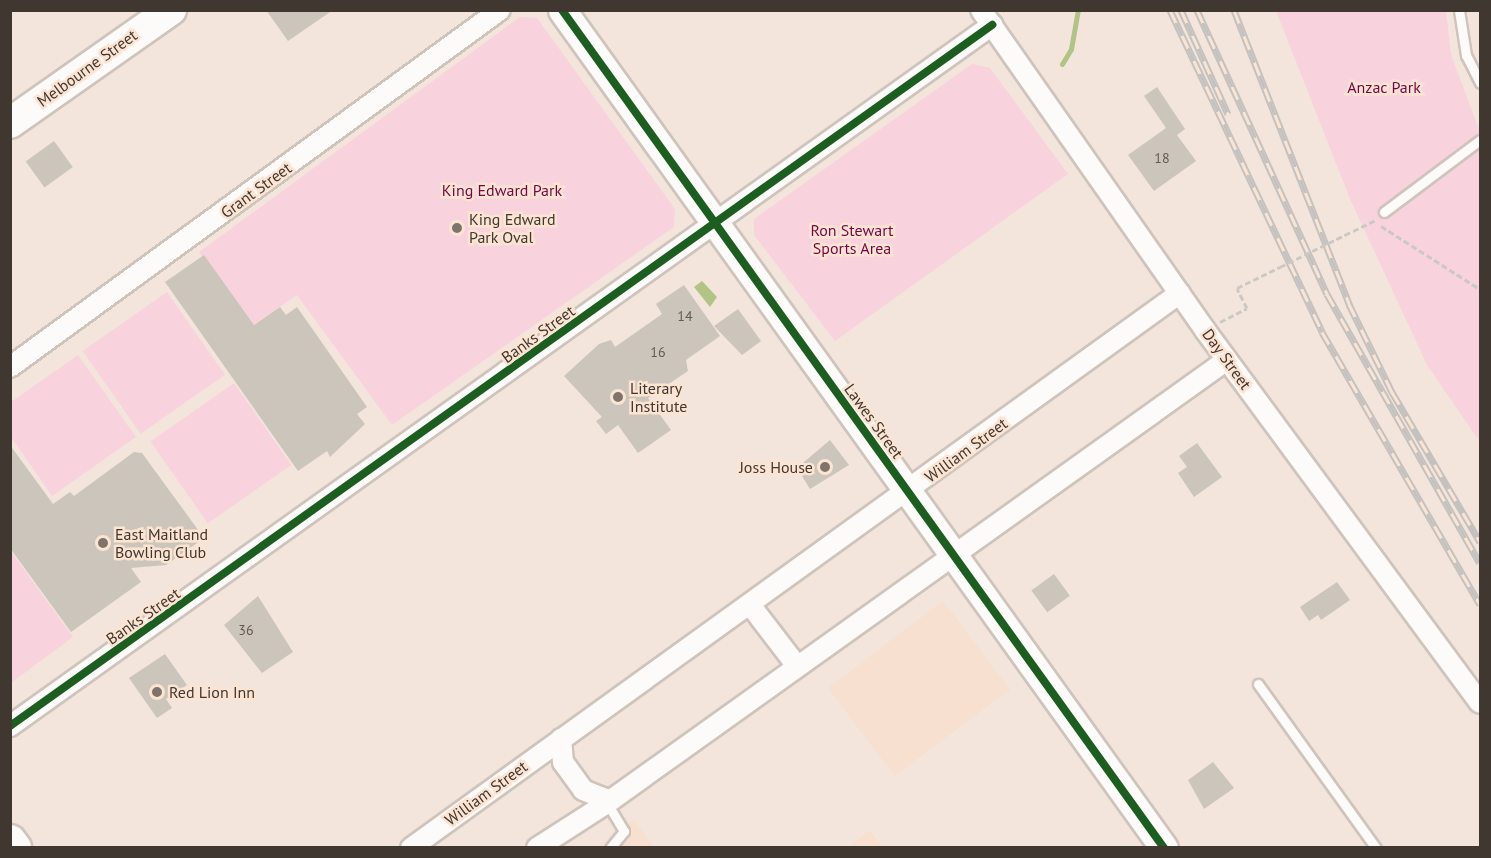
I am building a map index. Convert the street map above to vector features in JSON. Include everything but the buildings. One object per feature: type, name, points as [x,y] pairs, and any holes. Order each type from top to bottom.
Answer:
[{"type":"highway","points":[[10,841],[15,848]]},
{"type":"main road","name":"Lawes Street","points":[[562,10],[1164,848]]},
{"type":"main road","name":"Melbourne Street","points":[[10,123],[166,11]]},
{"type":"street","name":"Grant Street","points":[[10,368],[500,10]]},
{"type":"street","name":"Banks Street","points":[[10,726],[714,223],[987,18]]},
{"type":"street","name":"Day Street","points":[[987,18],[1205,330],[1480,703]]},
{"type":"street","name":"William Street","points":[[411,848],[909,492],[1180,293]]},
{"type":"street","points":[[537,848],[609,802],[1227,360]]},
{"type":"street","points":[[751,606],[797,666]]},
{"type":"street","points":[[561,739],[563,762],[583,790],[609,802]]},
{"type":"lane","points":[[1460,10],[1464,48],[1480,83]]},
{"type":"lane","points":[[1384,212],[1480,140]]},
{"type":"lane","points":[[1258,684],[1376,848]]},
{"type":"lane","points":[[609,802],[624,831],[610,848]]},
{"type":"path","points":[[1205,330],[1247,308],[1237,288],[1376,220],[1480,289]]},
{"type":"shaded area","points":[[702,281],[717,297],[710,307],[694,287]]},
{"type":"shaded area","points":[[943,601],[1010,690],[895,776],[828,688]]},
{"type":"shaded area","points":[[634,820],[654,847],[595,848]]},
{"type":"shaded area","points":[[870,830],[883,847],[853,847],[851,844]]},
{"type":"green space","name":"Anzac Park","points":[[1276,11],[1446,11],[1451,54],[1480,132],[1480,442],[1427,365],[1350,199]]},
{"type":"green space","name":"King Edward Park","points":[[520,17],[537,18],[675,209],[674,227],[392,425],[297,295],[252,326],[199,252]]},
{"type":"green space","name":"Ron Stewart Sports Area","points":[[972,64],[990,68],[1068,174],[835,341],[754,235],[754,219]]},
{"type":"green space","points":[[167,292],[225,375],[141,434],[83,351]]},
{"type":"green space","points":[[78,355],[136,437],[52,496],[11,437],[11,402]]},
{"type":"green space","points":[[234,383],[291,465],[208,523],[150,442]]},
{"type":"green space","points":[[10,550],[73,637],[11,683],[10,683]]},
{"type":"waterway","points":[[1062,64],[1071,49],[1078,10]]},
{"type":"railway","points":[[1170,10],[1322,332],[1480,605]]},
{"type":"railway","points":[[1181,10],[1228,114]]},
{"type":"railway","points":[[1197,10],[1327,294],[1480,563]]},
{"type":"railway","points":[[1234,10],[1349,304],[1392,392],[1480,542]]},
{"type":"cycle path","points":[[562,10],[1164,848]]},
{"type":"cycle path","points":[[10,726],[992,25]]},
{"type":"place","name":"King Edward Park Oval","points":[[457,228]]},
{"type":"place","name":"Literary Institute","points":[[618,397]]},
{"type":"place","name":"Joss House","points":[[825,467]]},
{"type":"place","name":"East Maitland Bowling Club","points":[[103,543]]},
{"type":"place","name":"Red Lion Inn","points":[[157,692]]}]
